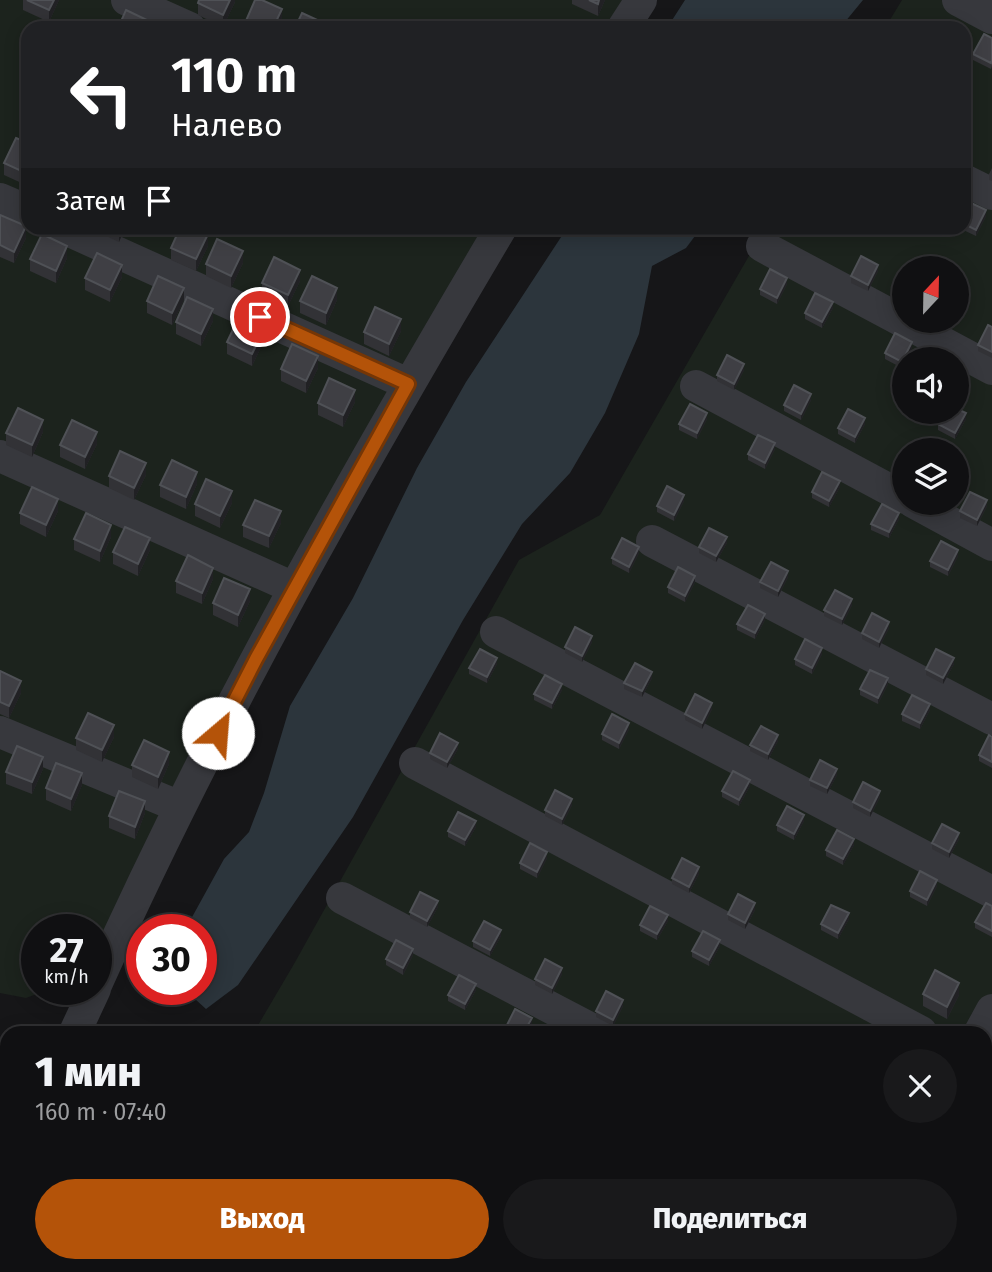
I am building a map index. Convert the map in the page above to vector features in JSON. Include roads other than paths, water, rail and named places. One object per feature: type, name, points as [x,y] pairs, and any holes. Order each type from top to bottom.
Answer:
[{"type":"street","points":[[127,0],[174,21]]},
{"type":"street","points":[[628,21],[641,0]]},
{"type":"street","points":[[958,0],[992,18]]},
{"type":"street","points":[[971,184],[992,194]]},
{"type":"street","points":[[0,199],[21,208]]},
{"type":"street","points":[[78,235],[408,384]]},
{"type":"street","points":[[112,949],[142,882],[294,588],[408,384],[497,235]]},
{"type":"street","points":[[762,246],[992,369]]},
{"type":"street","points":[[696,386],[892,491]]},
{"type":"street","points":[[0,456],[294,588]]},
{"type":"street","points":[[937,515],[992,545]]},
{"type":"street","points":[[652,541],[992,719]]},
{"type":"street","points":[[496,632],[992,892]]},
{"type":"street","points":[[0,732],[180,807]]},
{"type":"street","points":[[415,763],[910,1026]]},
{"type":"street","points":[[342,898],[586,1026]]},
{"type":"street","points":[[78,1026],[87,1005]]},
{"type":"street","points":[[983,1026],[992,1010]]}]
